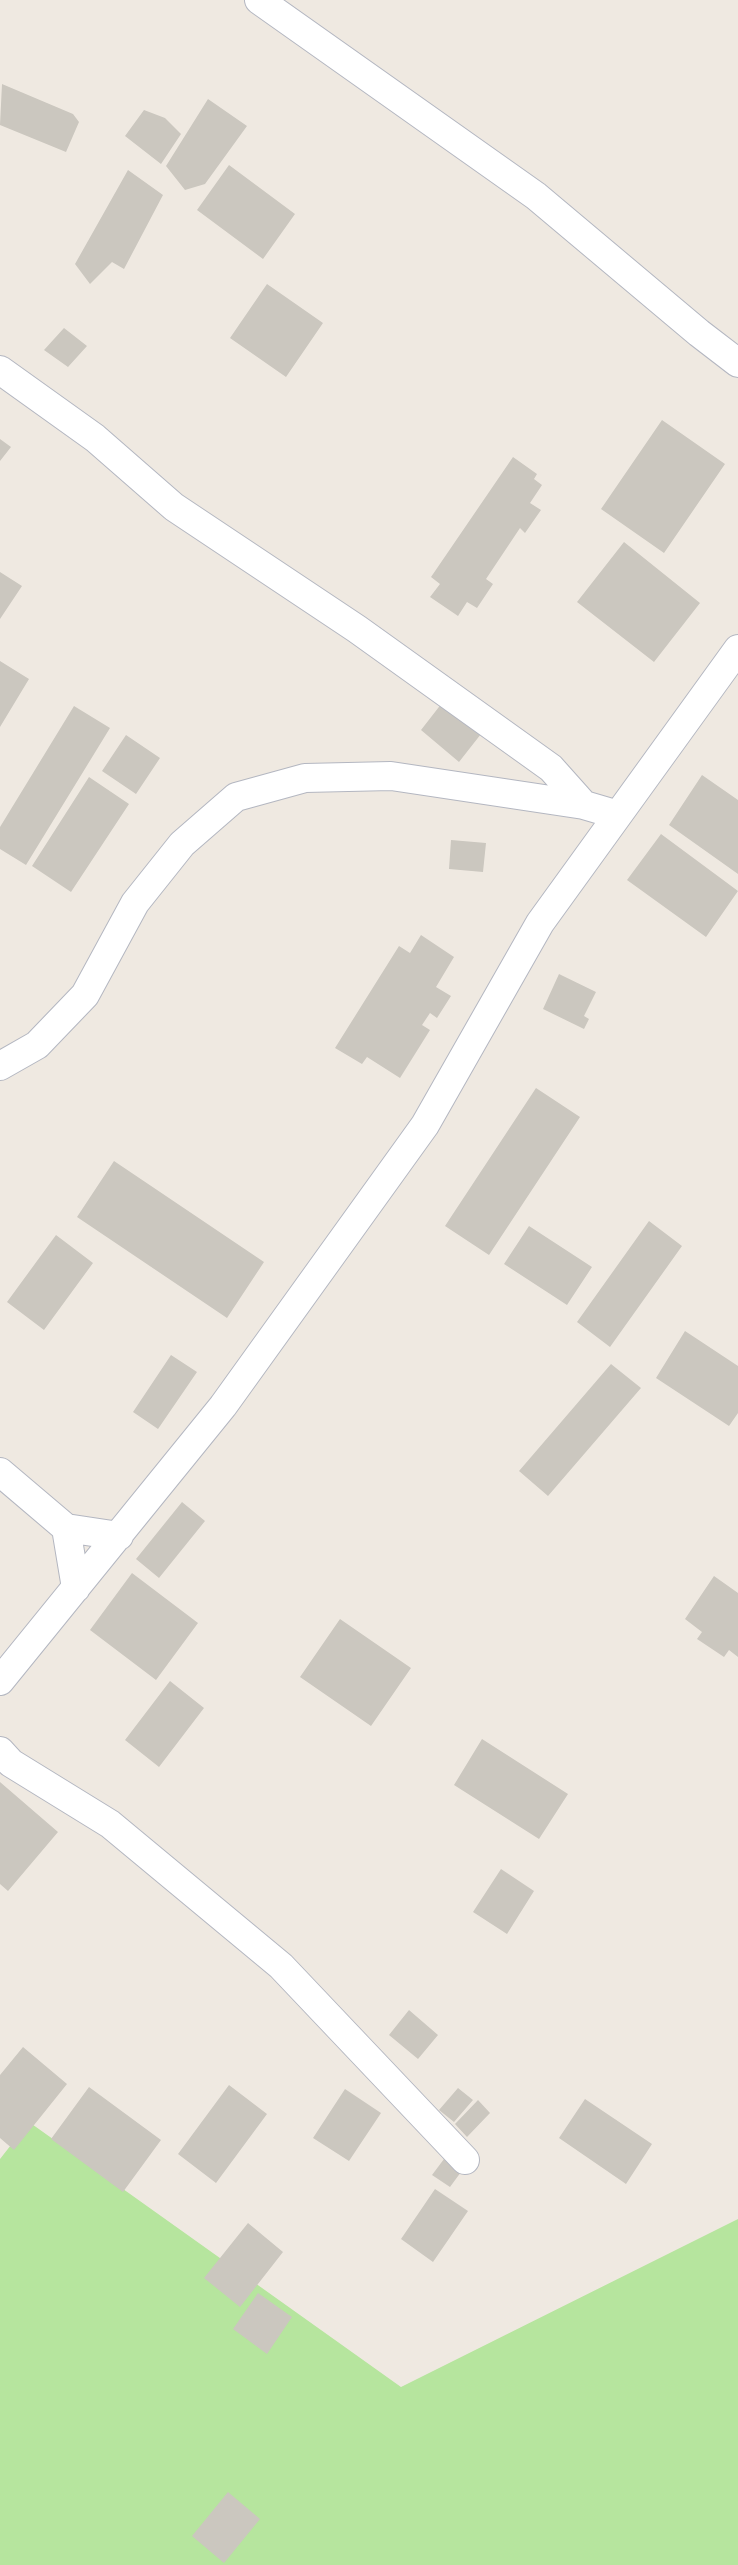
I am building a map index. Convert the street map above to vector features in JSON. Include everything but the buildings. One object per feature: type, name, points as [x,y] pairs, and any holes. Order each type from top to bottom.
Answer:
[{"type":"street","points":[[259,0],[536,196],[699,333],[738,363]]},
{"type":"street","points":[[0,370],[95,438],[174,507],[357,629],[551,768],[584,805]]},
{"type":"street","points":[[0,1681],[119,1536],[222,1406],[425,1125],[540,923],[738,649]]},
{"type":"street","points":[[0,1066],[37,1046],[85,995],[135,903],[182,844],[236,798],[304,778],[391,776],[584,805],[618,815]]},
{"type":"street","points":[[0,1472],[66,1528],[119,1536]]},
{"type":"street","points":[[66,1528],[76,1588]]},
{"type":"street","points":[[0,1751],[11,1763],[110,1824],[280,1966],[464,2160]]},
{"type":"green space","points":[[29,2122],[401,2387],[738,2219],[738,2565],[0,2565],[0,2159]]}]
